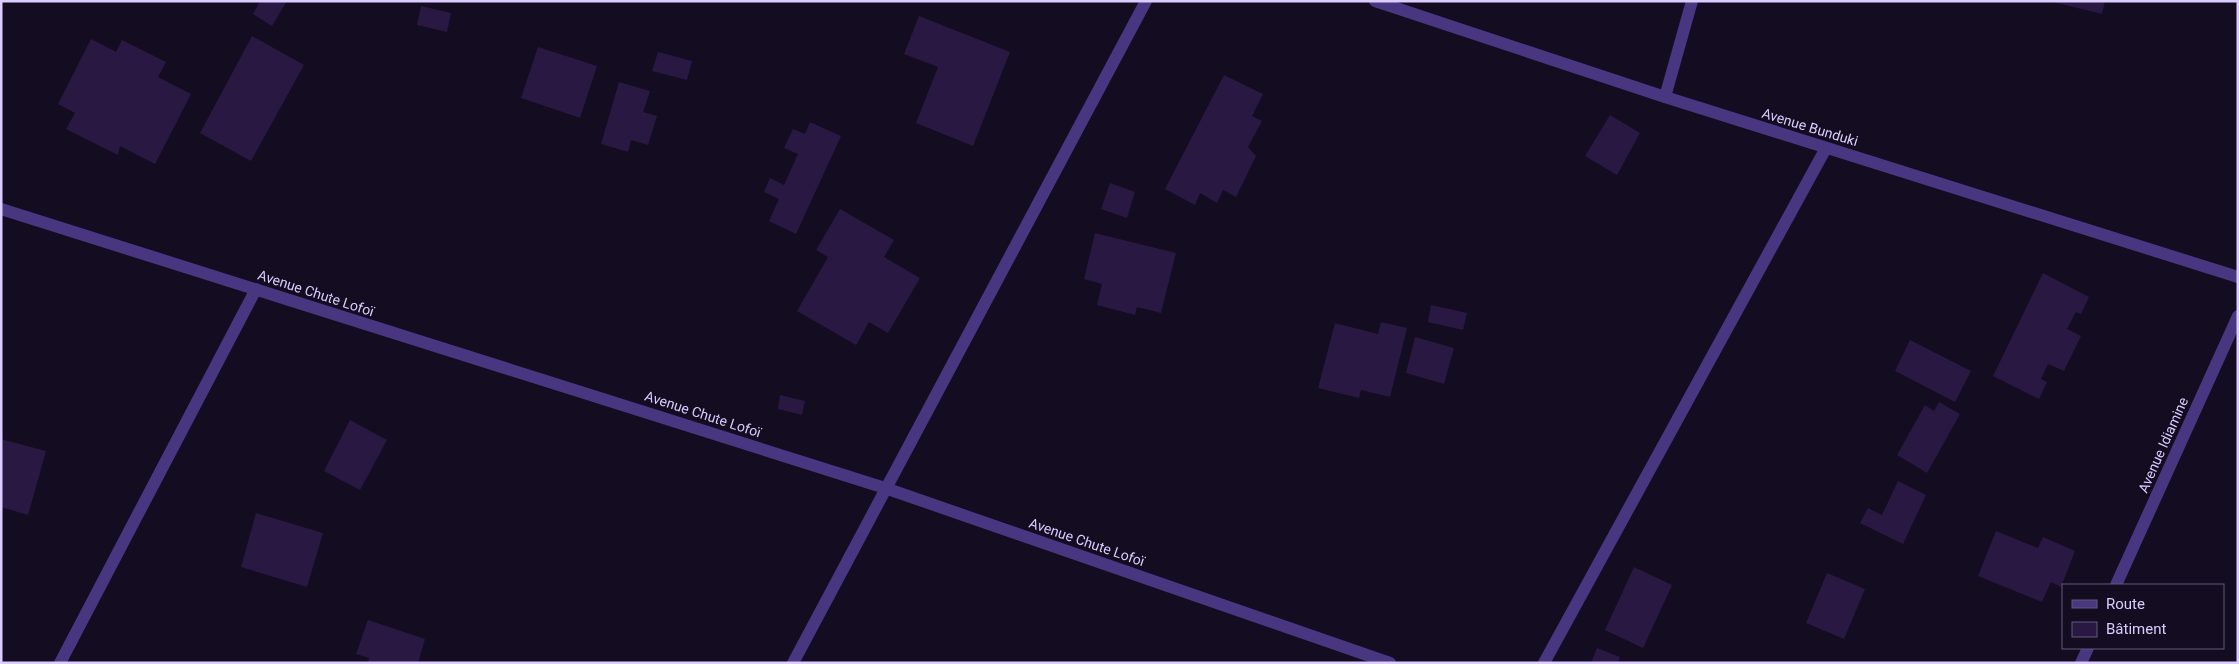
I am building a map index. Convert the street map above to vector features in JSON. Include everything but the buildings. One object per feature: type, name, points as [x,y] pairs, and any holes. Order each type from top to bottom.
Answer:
[{"type":"street","points":[[793,663],[1146,1]]},
{"type":"street","name":"Avenue Bunduki","points":[[1375,1],[1665,97],[2238,277]]},
{"type":"street","points":[[1665,97],[1692,1]]},
{"type":"street","points":[[1544,663],[1826,148]]},
{"type":"street","name":"Avenue Chute Lofoï","points":[[1,209],[885,488],[1390,663]]},
{"type":"street","points":[[60,663],[256,289]]},
{"type":"street","name":"Avenue Idiamine","points":[[2116,584],[2238,316]]},
{"type":"street","points":[[2081,663],[2088,649]]}]
